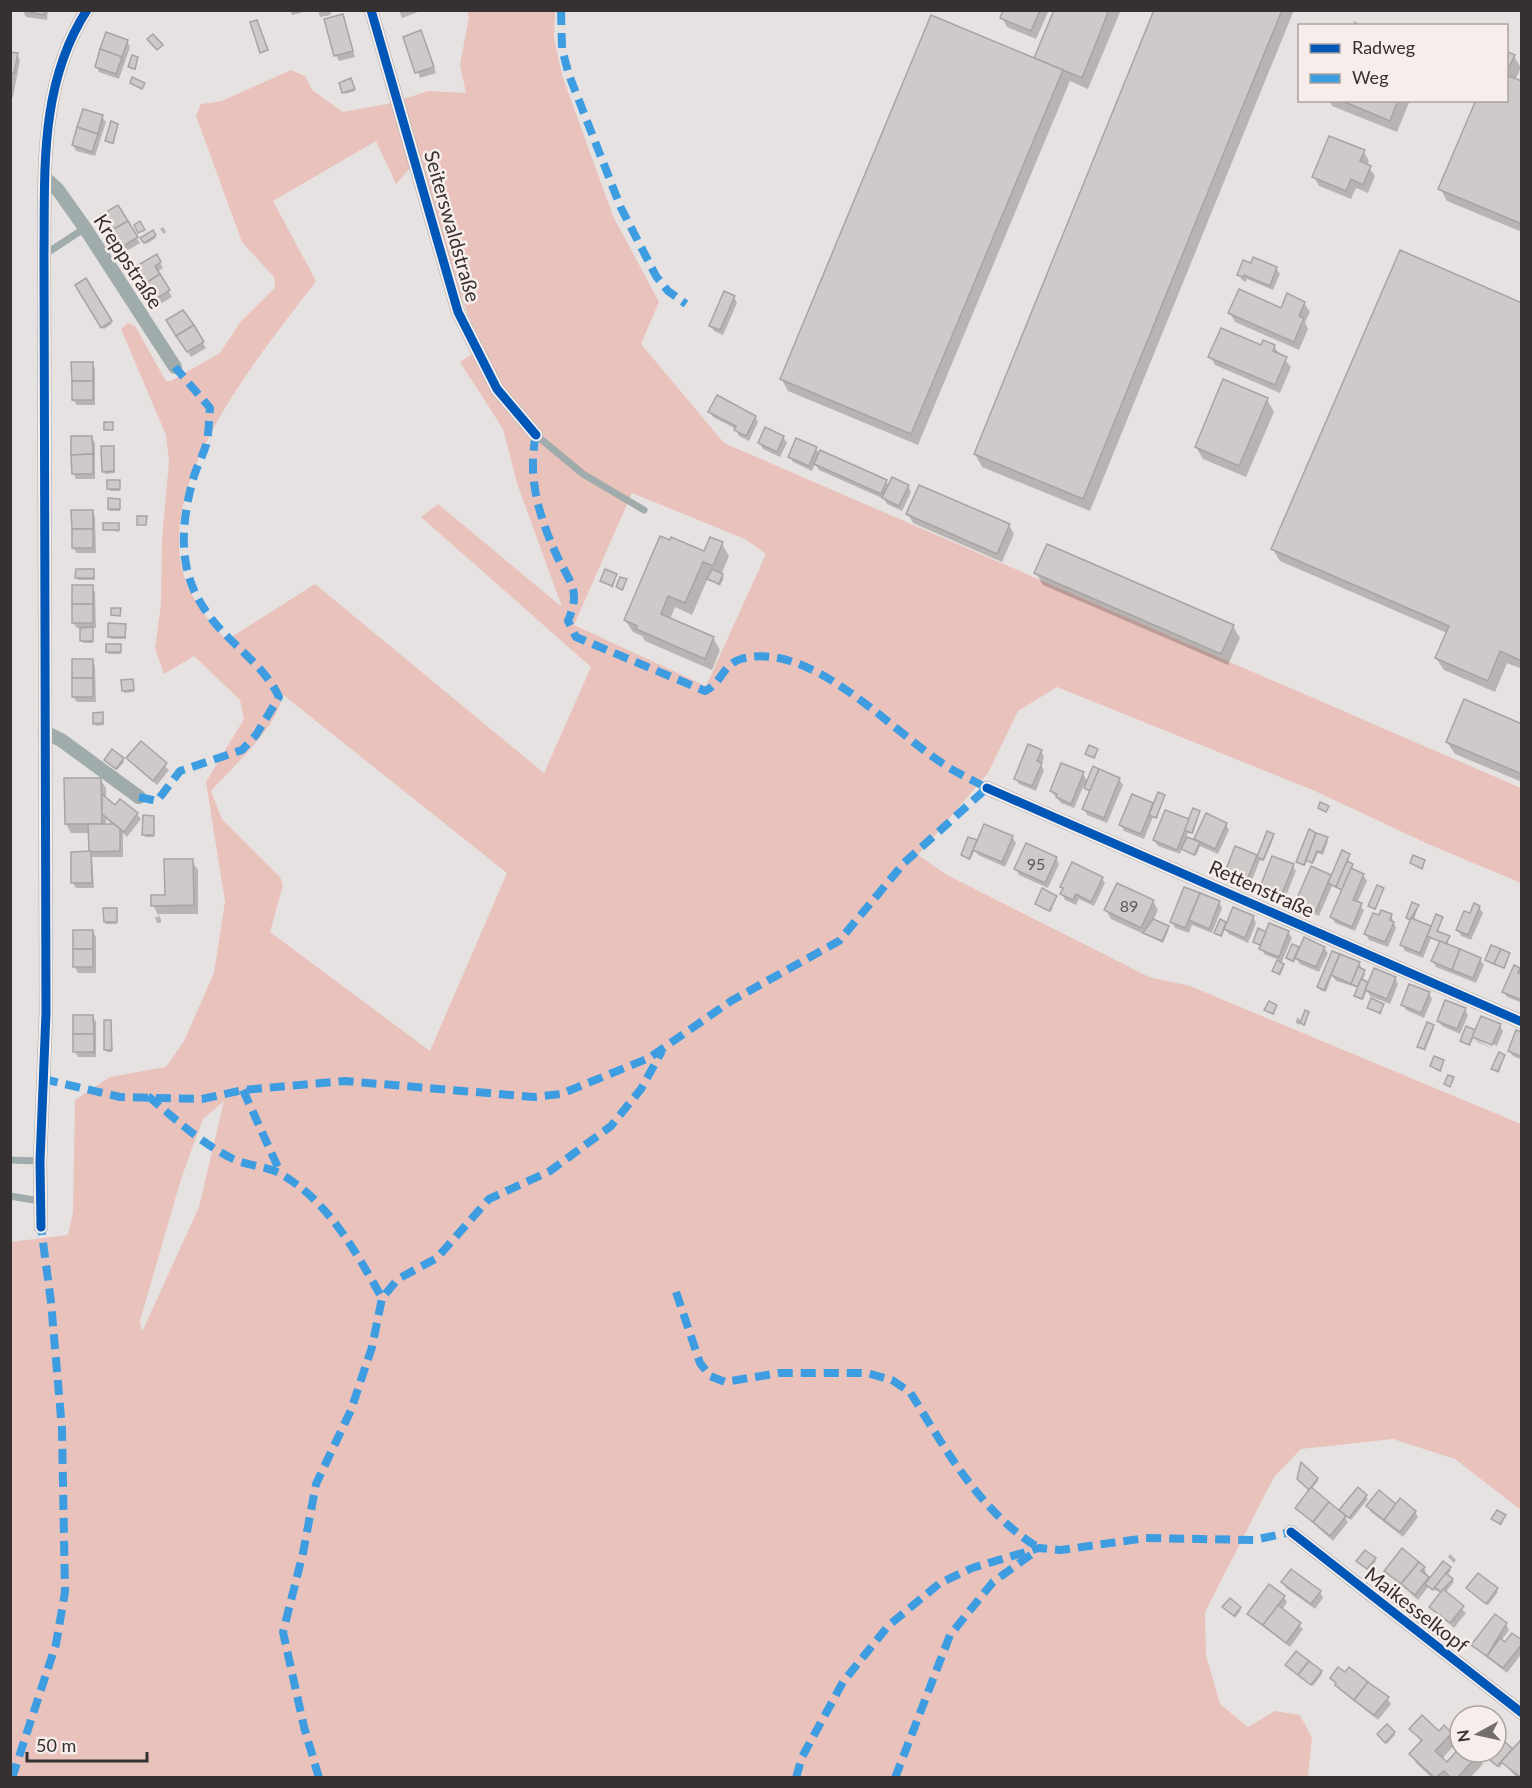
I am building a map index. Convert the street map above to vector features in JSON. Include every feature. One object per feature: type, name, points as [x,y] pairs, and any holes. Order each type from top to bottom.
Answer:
[{"type":"street","points":[[41,1227],[40,1161],[46,1013],[44,255],[46,136],[54,81],[77,26],[87,10]]},
{"type":"street","name":"Seiterswaldstraße","points":[[371,10],[458,312],[497,389],[536,435]]},
{"type":"street","name":"Kreppstraße","points":[[46,179],[58,190],[85,228],[175,368]]},
{"type":"street","points":[[45,732],[61,740],[139,797]]},
{"type":"street","name":"Rettenstraße","points":[[987,788],[1521,1022]]},
{"type":"street","name":"Maikesselkopf","points":[[1290,1532],[1521,1713]]},
{"type":"lane","points":[[44,255],[85,228]]},
{"type":"lane","points":[[536,435],[583,474],[644,510]]},
{"type":"lane","points":[[10,1160],[40,1161]]},
{"type":"lane","points":[[10,1196],[40,1201]]},
{"type":"shaded area","points":[[467,11],[555,11],[554,38],[562,75],[613,216],[659,302],[641,344],[724,443],[1521,788],[1521,883],[1428,844],[1315,791],[1057,687],[1018,711],[988,773],[918,855],[947,875],[1149,977],[1190,986],[1521,1124],[1521,1510],[1455,1459],[1393,1439],[1301,1449],[1274,1477],[1205,1612],[1206,1655],[1220,1704],[1248,1727],[1275,1711],[1300,1715],[1312,1738],[1308,1777],[11,1777],[10,1242],[68,1235],[73,1212],[75,1100],[110,1077],[166,1067],[184,1041],[214,973],[225,902],[206,782],[244,719],[240,700],[194,656],[164,674],[155,648],[161,604],[162,539],[169,462],[166,435],[121,329],[128,323],[135,326],[166,381],[171,381],[220,353],[241,321],[275,288],[274,277],[242,242],[196,116],[201,104],[222,101],[291,70],[305,76],[312,90],[343,112],[392,103],[428,91],[466,93],[460,65],[469,17]],"holes":[[[376,141],[396,184],[411,167],[481,348],[460,362],[503,429],[517,483],[562,607],[438,504],[421,517],[591,667],[544,773],[315,584],[227,640],[207,617],[190,591],[183,572],[179,535],[185,496],[199,457],[243,379],[316,281],[273,201]],[[632,493],[745,539],[766,554],[706,686],[574,625]],[[282,694],[507,873],[430,1051],[270,932],[283,885],[280,877],[222,819],[211,791],[265,731],[280,706]],[[224,1101],[199,1207],[142,1332],[140,1321],[181,1179],[203,1119]]]},
{"type":"building","points":[[21,10],[45,10],[44,15]]},
{"type":"building","points":[[1003,10],[1040,10],[1031,31],[1000,18]]},
{"type":"building","points":[[1054,10],[1109,10],[1082,78],[1034,58]]},
{"type":"building","points":[[1154,10],[1282,10],[1083,499],[974,454]]},
{"type":"building","points":[[343,14],[353,51],[334,56],[324,19]]},
{"type":"building","points":[[931,15],[1063,70],[911,434],[780,379]]},
{"type":"building","points":[[257,20],[268,50],[260,53],[250,22]]},
{"type":"building","points":[[421,30],[434,67],[415,73],[403,37]]},
{"type":"building","points":[[106,32],[128,40],[122,57],[100,49]]},
{"type":"building","points":[[153,34],[163,45],[157,50],[147,39]]},
{"type":"building","points":[[100,49],[122,57],[116,74],[95,67]]},
{"type":"building","points":[[10,52],[18,53],[14,73],[10,72]]},
{"type":"building","points":[[1508,52],[1515,55],[1508,69]]},
{"type":"building","points":[[132,55],[138,57],[135,69],[128,67]]},
{"type":"building","points":[[1508,76],[1522,81],[1522,224],[1438,189],[1475,102],[1508,102]]},
{"type":"building","points":[[132,77],[145,83],[142,89],[130,83]]},
{"type":"building","points":[[351,78],[355,89],[342,93],[339,83]]},
{"type":"building","points":[[1345,102],[1397,102],[1390,121]]},
{"type":"building","points":[[83,109],[103,115],[98,134],[77,127]]},
{"type":"building","points":[[111,121],[118,124],[113,143],[105,141]]},
{"type":"building","points":[[77,127],[98,134],[92,152],[72,145]]},
{"type":"building","points":[[1329,136],[1365,150],[1360,161],[1371,166],[1363,185],[1351,179],[1346,191],[1312,177]]},
{"type":"building","points":[[118,205],[128,221],[110,231],[101,215]]},
{"type":"building","points":[[128,221],[138,237],[120,248],[110,231]]},
{"type":"building","points":[[140,221],[145,230],[138,233],[134,225]]},
{"type":"building","points":[[153,230],[156,235],[144,243],[140,238]]},
{"type":"building","points":[[1400,250],[1522,303],[1522,661],[1500,651],[1488,681],[1435,658],[1449,626],[1271,549]]},
{"type":"building","points":[[157,254],[161,262],[155,266],[160,274],[143,285],[133,268]]},
{"type":"building","points":[[1253,257],[1277,267],[1270,286],[1244,275],[1243,277],[1237,275],[1243,260],[1251,263]]},
{"type":"building","points":[[160,274],[170,290],[153,301],[143,285]]},
{"type":"building","points":[[86,278],[112,321],[101,328],[75,285]]},
{"type":"building","points":[[1239,289],[1281,308],[1287,293],[1305,302],[1299,316],[1304,318],[1294,342],[1228,313]]},
{"type":"building","points":[[724,291],[735,296],[720,330],[709,326]]},
{"type":"building","points":[[183,310],[194,325],[176,336],[166,320]]},
{"type":"building","points":[[194,325],[204,342],[187,352],[176,336]]},
{"type":"building","points":[[1221,328],[1261,345],[1263,340],[1275,345],[1273,351],[1287,357],[1275,385],[1208,357]]},
{"type":"building","points":[[71,362],[93,362],[93,381],[72,381]]},
{"type":"building","points":[[1223,379],[1268,398],[1239,466],[1195,447]]},
{"type":"building","points":[[72,381],[93,381],[93,400],[72,400]]},
{"type":"building","points":[[717,395],[756,416],[746,436],[734,430],[736,426],[708,412]]},
{"type":"building","points":[[104,422],[113,422],[113,430],[104,430]]},
{"type":"building","points":[[765,427],[784,436],[777,452],[758,443]]},
{"type":"building","points":[[71,436],[92,436],[93,454],[71,455]]},
{"type":"building","points":[[796,438],[817,447],[809,466],[788,457]]},
{"type":"building","points":[[101,446],[114,446],[114,471],[102,472]]},
{"type":"building","points":[[820,450],[887,480],[881,494],[814,464]]},
{"type":"building","points":[[93,454],[93,474],[72,474],[71,455]]},
{"type":"building","points":[[892,477],[909,485],[899,506],[882,498]]},
{"type":"building","points":[[107,480],[120,480],[120,489],[107,489]]},
{"type":"building","points":[[919,485],[1010,524],[997,554],[906,514]]},
{"type":"building","points":[[108,498],[120,499],[120,509],[108,509]]},
{"type":"building","points":[[71,510],[93,510],[93,529],[72,529]]},
{"type":"building","points":[[137,516],[147,516],[146,525],[137,525]]},
{"type":"building","points":[[103,523],[119,523],[119,530],[103,530]]},
{"type":"building","points":[[72,529],[93,529],[93,548],[72,548]]},
{"type":"building","points":[[660,536],[670,540],[671,537],[704,551],[710,537],[723,542],[713,566],[703,562],[685,603],[668,596],[661,614],[714,637],[705,659],[636,629],[637,626],[624,620]]},
{"type":"building","points":[[1047,544],[1234,625],[1221,654],[1034,573]]},
{"type":"building","points":[[76,569],[94,569],[94,578],[75,578]]},
{"type":"building","points":[[605,569],[617,574],[612,586],[600,581]]},
{"type":"building","points":[[712,569],[723,574],[719,584],[707,579]]},
{"type":"building","points":[[620,577],[627,579],[622,590],[616,587]]},
{"type":"building","points":[[72,585],[93,585],[93,604],[72,604]]},
{"type":"building","points":[[72,604],[93,604],[93,623],[72,623]]},
{"type":"building","points":[[111,608],[121,608],[120,616],[111,615]]},
{"type":"building","points":[[108,623],[126,624],[125,637],[108,637]]},
{"type":"building","points":[[93,627],[93,641],[80,641],[80,628]]},
{"type":"building","points":[[106,644],[121,644],[121,652],[106,652]]},
{"type":"building","points":[[72,659],[93,659],[93,678],[72,678]]},
{"type":"building","points":[[72,678],[93,678],[93,697],[72,697]]},
{"type":"building","points":[[133,679],[134,690],[122,691],[121,680]]},
{"type":"building","points":[[1464,699],[1522,724],[1522,774],[1446,742]]},
{"type":"building","points":[[103,712],[103,723],[93,724],[93,713]]},
{"type":"building","points":[[141,741],[167,763],[153,781],[126,758]]},
{"type":"building","points":[[1028,744],[1042,750],[1037,761],[1042,763],[1032,786],[1014,779]]},
{"type":"building","points":[[1089,745],[1098,749],[1094,758],[1085,754]]},
{"type":"building","points":[[112,749],[124,758],[116,769],[104,760]]},
{"type":"building","points":[[1061,763],[1084,772],[1071,804],[1056,797],[1057,794],[1050,791]]},
{"type":"building","points":[[1093,766],[1099,769],[1090,791],[1084,788]]},
{"type":"building","points":[[1099,769],[1120,778],[1104,818],[1082,809]]},
{"type":"building","points":[[64,778],[101,778],[102,824],[65,824]]},
{"type":"building","points":[[1158,792],[1165,795],[1156,818],[1149,815]]},
{"type":"building","points":[[102,794],[115,805],[120,799],[138,813],[124,832],[102,814]]},
{"type":"building","points":[[1132,794],[1153,803],[1141,834],[1119,825]]},
{"type":"building","points":[[1320,802],[1329,806],[1326,812],[1318,808]]},
{"type":"building","points":[[1193,808],[1200,811],[1192,833],[1184,830]]},
{"type":"building","points":[[1165,810],[1189,819],[1177,850],[1153,840]]},
{"type":"building","points":[[1206,813],[1227,823],[1215,849],[1194,839]]},
{"type":"building","points":[[143,815],[154,816],[154,835],[142,835]]},
{"type":"building","points":[[88,824],[114,824],[120,829],[120,851],[89,852]]},
{"type":"building","points":[[984,824],[1013,836],[1002,862],[973,850]]},
{"type":"building","points":[[1309,829],[1316,833],[1304,865],[1296,862]]},
{"type":"building","points":[[1267,831],[1274,834],[1263,860],[1257,857]]},
{"type":"building","points":[[1316,833],[1328,837],[1321,853],[1317,851],[1312,863],[1306,860]]},
{"type":"building","points":[[968,837],[977,840],[969,859],[961,855]]},
{"type":"building","points":[[1187,837],[1200,842],[1194,855],[1181,849]]},
{"type":"building","points":[[1026,843],[1057,857],[1045,883],[1014,869]]},
{"type":"building","points":[[1235,846],[1257,855],[1247,880],[1225,872]]},
{"type":"building","points":[[1342,850],[1350,854],[1336,887],[1328,883]]},
{"type":"building","points":[[91,851],[92,883],[71,883],[71,852]]},
{"type":"building","points":[[1413,855],[1425,860],[1422,869],[1410,863]]},
{"type":"building","points":[[1272,856],[1294,864],[1281,896],[1260,887]]},
{"type":"building","points":[[164,859],[193,859],[194,905],[151,906],[151,895],[165,895]]},
{"type":"building","points":[[1347,861],[1353,864],[1342,890],[1336,887]]},
{"type":"building","points":[[1072,862],[1103,877],[1091,902],[1076,894],[1073,900],[1060,894],[1063,888],[1060,887]]},
{"type":"building","points":[[1311,866],[1331,875],[1316,911],[1295,903]]},
{"type":"building","points":[[1351,868],[1364,874],[1353,900],[1362,903],[1352,927],[1330,917]]},
{"type":"building","points":[[1117,883],[1154,900],[1141,928],[1104,910]]},
{"type":"building","points":[[1377,885],[1384,888],[1375,909],[1368,906]]},
{"type":"building","points":[[1184,887],[1200,893],[1185,928],[1170,922]]},
{"type":"building","points":[[1042,888],[1057,896],[1049,911],[1035,904]]},
{"type":"building","points":[[1200,893],[1220,901],[1209,929],[1189,920]]},
{"type":"building","points":[[1412,902],[1419,905],[1410,920],[1406,918]]},
{"type":"building","points":[[1474,903],[1480,906],[1468,935],[1456,930],[1464,911],[1470,913]]},
{"type":"building","points":[[1233,907],[1254,916],[1245,938],[1224,929]]},
{"type":"building","points":[[103,908],[117,908],[117,922],[104,922]]},
{"type":"building","points":[[1381,910],[1392,914],[1390,920],[1394,922],[1385,942],[1364,934],[1373,913],[1379,915]]},
{"type":"building","points":[[1436,914],[1443,917],[1437,931],[1450,936],[1446,944],[1427,936]]},
{"type":"building","points":[[1411,918],[1431,926],[1420,953],[1400,945]]},
{"type":"building","points":[[1153,919],[1169,926],[1162,941],[1143,933]]},
{"type":"building","points":[[1220,919],[1226,922],[1221,936],[1214,933]]},
{"type":"building","points":[[1269,923],[1289,931],[1279,957],[1259,949]]},
{"type":"building","points":[[1258,928],[1266,932],[1260,945],[1253,942]]},
{"type":"building","points":[[73,930],[93,930],[93,949],[73,949]]},
{"type":"building","points":[[1304,937],[1325,947],[1316,967],[1295,958]]},
{"type":"building","points":[[1440,941],[1460,949],[1452,970],[1431,961]]},
{"type":"building","points":[[1292,944],[1299,947],[1293,961],[1286,958]]},
{"type":"building","points":[[1491,945],[1501,949],[1494,964],[1485,960]]},
{"type":"building","points":[[73,949],[93,949],[93,967],[73,967]]},
{"type":"building","points":[[1460,949],[1481,958],[1473,978],[1452,970]]},
{"type":"building","points":[[1501,949],[1510,953],[1504,968],[1494,964]]},
{"type":"building","points":[[1332,951],[1340,954],[1324,990],[1317,987]]},
{"type":"building","points":[[1340,954],[1360,962],[1351,984],[1331,975]]},
{"type":"building","points":[[1277,960],[1284,964],[1279,974],[1272,971]]},
{"type":"building","points":[[1514,965],[1520,968],[1518,973],[1522,975],[1522,1000],[1502,992]]},
{"type":"building","points":[[1358,967],[1365,970],[1358,987],[1351,984]]},
{"type":"building","points":[[1374,968],[1396,977],[1387,999],[1365,990]]},
{"type":"building","points":[[1361,979],[1368,982],[1362,999],[1354,996]]},
{"type":"building","points":[[1409,984],[1430,992],[1421,1013],[1401,1005]]},
{"type":"building","points":[[1371,998],[1384,1004],[1380,1013],[1367,1008]]},
{"type":"building","points":[[1445,1000],[1466,1008],[1457,1029],[1437,1021]]},
{"type":"building","points":[[1269,1001],[1277,1005],[1273,1014],[1264,1010]]},
{"type":"building","points":[[1305,1010],[1309,1012],[1304,1025],[1300,1023]]},
{"type":"building","points":[[73,1015],[93,1015],[94,1034],[73,1034]]},
{"type":"building","points":[[1481,1016],[1501,1024],[1492,1045],[1472,1037]]},
{"type":"building","points":[[104,1020],[111,1020],[112,1050],[104,1050]]},
{"type":"building","points":[[1427,1022],[1434,1025],[1424,1049],[1417,1047]]},
{"type":"building","points":[[1466,1026],[1475,1030],[1469,1045],[1460,1041]]},
{"type":"building","points":[[1516,1030],[1522,1032],[1522,1057],[1508,1051]]},
{"type":"building","points":[[73,1034],[94,1034],[94,1052],[73,1052]]},
{"type":"building","points":[[1499,1052],[1505,1055],[1498,1071],[1491,1069]]},
{"type":"building","points":[[1434,1056],[1444,1060],[1440,1071],[1430,1066]]},
{"type":"building","points":[[1448,1075],[1454,1077],[1450,1087],[1444,1084]]},
{"type":"building","points":[[1301,1462],[1318,1478],[1309,1490],[1297,1479]]},
{"type":"building","points":[[1311,1487],[1329,1502],[1313,1522],[1295,1508]]},
{"type":"building","points":[[1358,1487],[1367,1495],[1349,1518],[1339,1510]]},
{"type":"building","points":[[1379,1490],[1396,1504],[1384,1520],[1366,1506]]},
{"type":"building","points":[[1400,1498],[1416,1511],[1400,1532],[1384,1520]]},
{"type":"building","points":[[1329,1502],[1346,1516],[1330,1536],[1313,1522]]},
{"type":"building","points":[[1497,1510],[1506,1515],[1500,1524],[1491,1519]]},
{"type":"building","points":[[1402,1548],[1419,1562],[1401,1584],[1384,1571]]},
{"type":"building","points":[[1365,1550],[1376,1558],[1367,1569],[1356,1561]]},
{"type":"building","points":[[1443,1561],[1451,1567],[1433,1590],[1425,1584]]},
{"type":"building","points":[[1419,1562],[1425,1567],[1421,1571],[1429,1577],[1415,1595],[1401,1584]]},
{"type":"building","points":[[1291,1569],[1321,1591],[1311,1604],[1281,1582]]},
{"type":"building","points":[[1446,1573],[1453,1579],[1441,1592],[1435,1587]]},
{"type":"building","points":[[1478,1573],[1498,1588],[1486,1604],[1466,1588]]},
{"type":"building","points":[[1269,1584],[1285,1596],[1263,1625],[1247,1614]]},
{"type":"building","points":[[1443,1589],[1464,1606],[1450,1623],[1429,1607]]},
{"type":"building","points":[[1230,1598],[1241,1607],[1234,1616],[1222,1607]]},
{"type":"building","points":[[1278,1605],[1301,1623],[1286,1643],[1263,1625]]},
{"type":"building","points":[[1495,1614],[1507,1623],[1487,1656],[1471,1645]]},
{"type":"building","points":[[1512,1633],[1522,1640],[1522,1644],[1503,1668],[1487,1656],[1500,1638],[1505,1642]]},
{"type":"building","points":[[1296,1651],[1309,1661],[1298,1675],[1285,1665]]},
{"type":"building","points":[[1309,1661],[1322,1671],[1311,1685],[1298,1675]]},
{"type":"building","points":[[1338,1667],[1345,1672],[1349,1667],[1368,1682],[1354,1700],[1330,1678]]},
{"type":"building","points":[[1368,1682],[1389,1697],[1374,1715],[1354,1700]]},
{"type":"building","points":[[1422,1715],[1439,1731],[1444,1725],[1448,1729],[1448,1737],[1435,1751],[1448,1761],[1448,1764],[1470,1764],[1457,1778],[1451,1778],[1444,1771],[1435,1778],[1409,1754],[1422,1740],[1409,1729]]},
{"type":"building","points":[[1387,1724],[1395,1732],[1385,1743],[1377,1734]]},
{"type":"building","points":[[1520,1741],[1522,1742],[1522,1778],[1504,1764],[1508,1764],[1508,1754]]},
{"type":"building","points":[[1508,1745],[1513,1749],[1508,1754]]},
{"type":"marked path","points":[[561,10],[562,49],[569,75],[621,208],[656,276],[668,291],[686,304]]},
{"type":"marked path","points":[[139,797],[157,801],[180,771],[242,750],[256,735],[279,697],[265,674],[216,625],[198,599],[191,583],[184,551],[185,518],[193,478],[206,445],[210,408],[175,367]]},
{"type":"marked path","points":[[43,1079],[120,1097],[202,1099],[243,1090],[345,1081],[534,1097],[561,1094],[649,1058],[731,1001],[839,941],[904,863],[987,788],[939,761],[846,690],[820,674],[793,662],[767,656],[741,659],[730,665],[715,684],[705,691],[576,637],[568,621],[574,601],[573,589],[545,527],[536,497],[533,466],[536,435]]},
{"type":"marked path","points":[[319,1778],[304,1727],[283,1632],[303,1553],[316,1484],[351,1410],[372,1347],[382,1298],[398,1279],[437,1258],[489,1199],[550,1171],[611,1126],[641,1089],[662,1051]]},
{"type":"marked path","points":[[243,1090],[281,1174]]},
{"type":"marked path","points":[[148,1096],[221,1153],[239,1161],[270,1169],[298,1185],[327,1213],[339,1229],[382,1298]]},
{"type":"marked path","points":[[12,1778],[56,1644],[65,1592],[62,1429],[51,1302],[41,1227]]},
{"type":"marked path","points":[[676,1292],[700,1363],[710,1376],[725,1382],[779,1373],[867,1373],[892,1380],[910,1392],[951,1457],[982,1498],[999,1517],[1039,1548]]},
{"type":"marked path","points":[[796,1778],[802,1757],[843,1682],[888,1626],[940,1583],[972,1568],[1039,1548],[1061,1550],[1146,1538],[1254,1540],[1291,1532]]},
{"type":"marked path","points":[[895,1778],[950,1635],[993,1582],[1032,1554]]},
{"type":"cycle path","points":[[41,1227],[40,1161],[46,1013],[45,160],[53,98],[60,68],[71,38],[87,10]]},
{"type":"cycle path","points":[[371,10],[458,312],[497,389],[536,435]]},
{"type":"cycle path","points":[[987,788],[1522,1022]]},
{"type":"cycle path","points":[[1291,1532],[1522,1713]]}]
